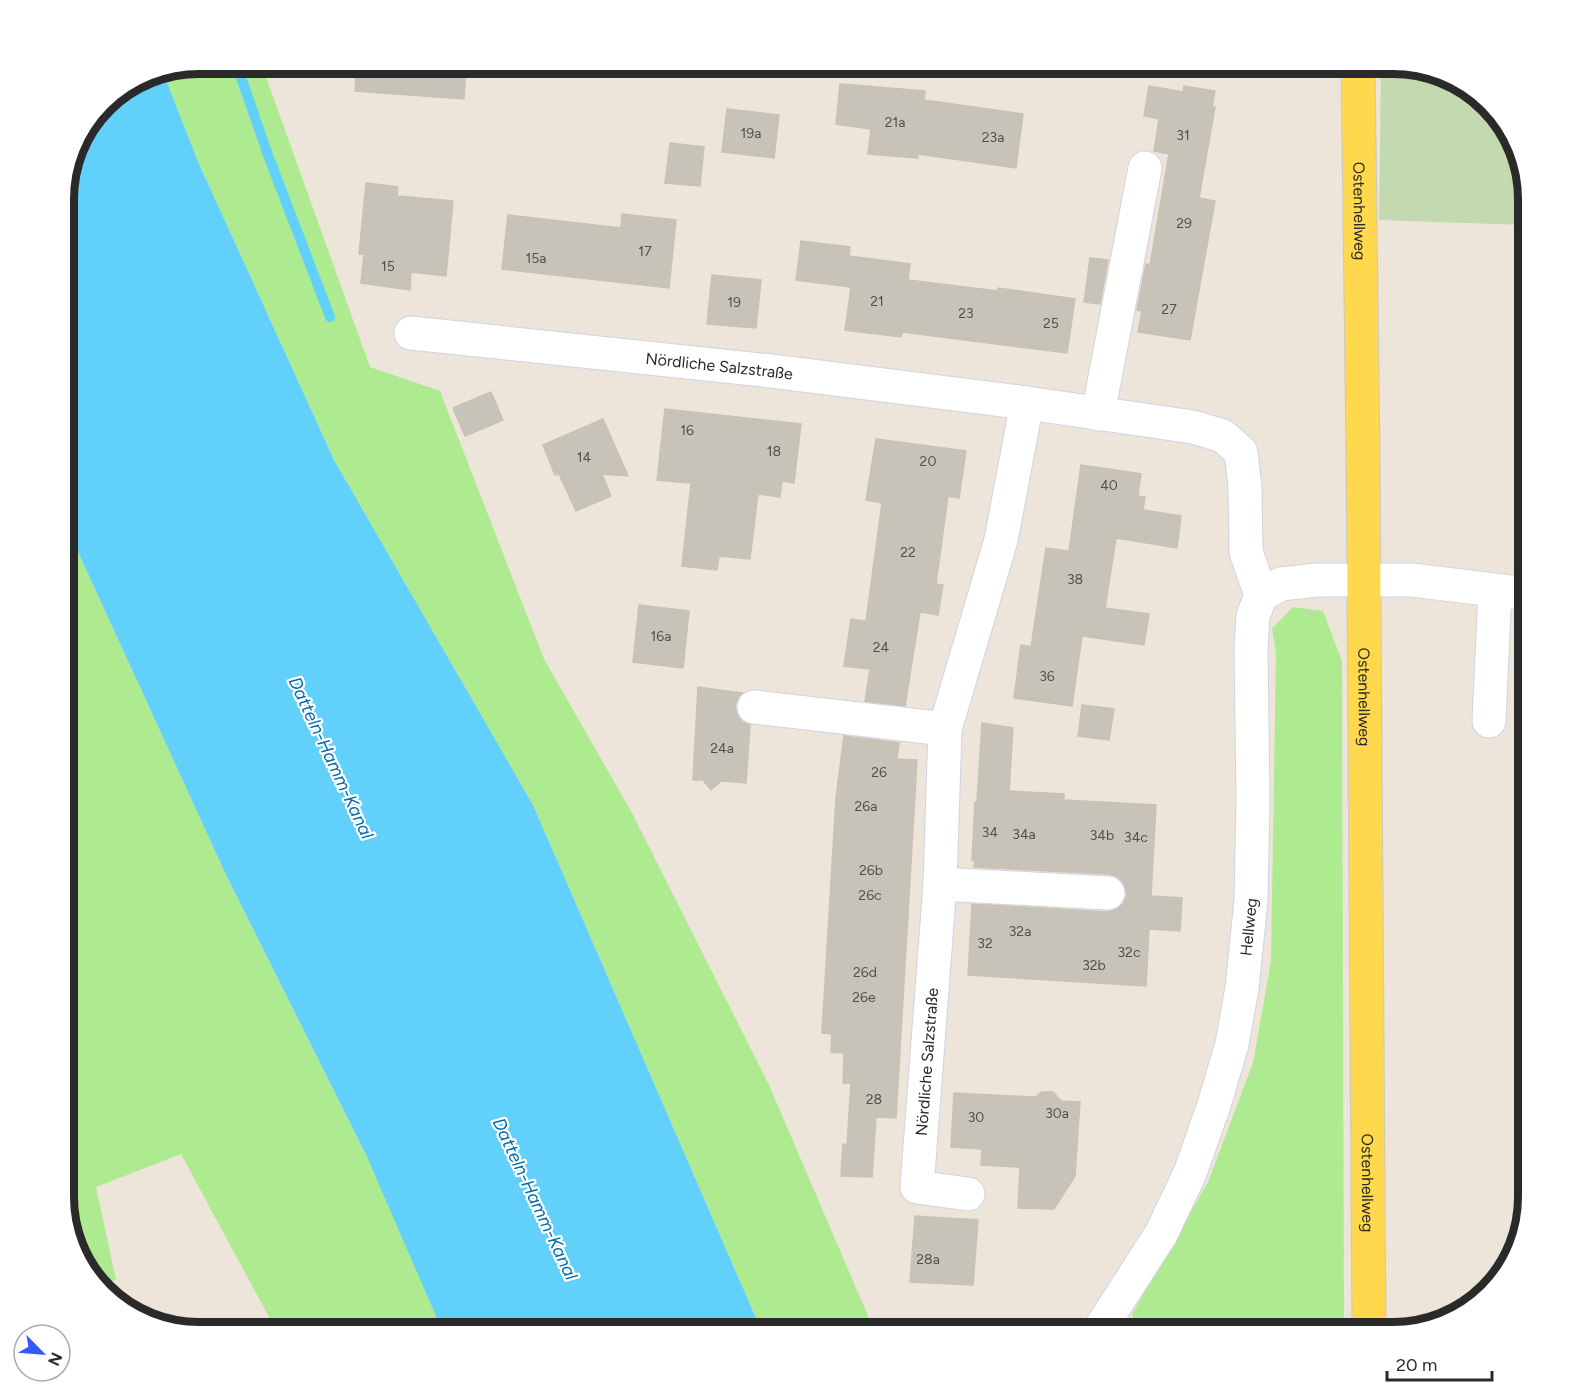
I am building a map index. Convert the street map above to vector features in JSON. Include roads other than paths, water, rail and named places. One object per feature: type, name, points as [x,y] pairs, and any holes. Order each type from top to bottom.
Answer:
[{"type":"main road","name":"Ostenhellweg","points":[[1358,73],[1369,1322]]},
{"type":"street","points":[[1098,414],[1145,168]]},
{"type":"street","name":"Nördliche Salzstraße","points":[[411,333],[771,371],[1026,403],[1193,427],[1223,436],[1241,452],[1245,487],[1246,552],[1262,595]]},
{"type":"street","name":"Nördliche Salzstraße","points":[[968,1194],[916,1187],[940,884],[945,729],[1001,540],[1026,403]]},
{"type":"street","points":[[1262,595],[1281,584],[1317,580],[1412,580],[1517,593]]},
{"type":"street","points":[[1489,721],[1496,591]]},
{"type":"street","name":"Hellweg","points":[[1106,1322],[1161,1234],[1190,1173],[1232,1044],[1242,988],[1251,900],[1253,799],[1251,648],[1253,615],[1262,595]]},
{"type":"street","points":[[754,706],[945,729]]},
{"type":"street","points":[[940,884],[1108,893]]},
{"type":"water","name":"Datteln-Hamm-Kanal","points":[[165,78],[199,164],[334,460],[533,805],[758,1322],[439,1322],[367,1157],[228,879],[74,543],[74,190],[78,166],[86,143],[104,116],[136,90]]},
{"type":"water","points":[[1518,863],[1518,910],[1515,888]]},
{"type":"waterway","points":[[240,74],[330,317]]}]
